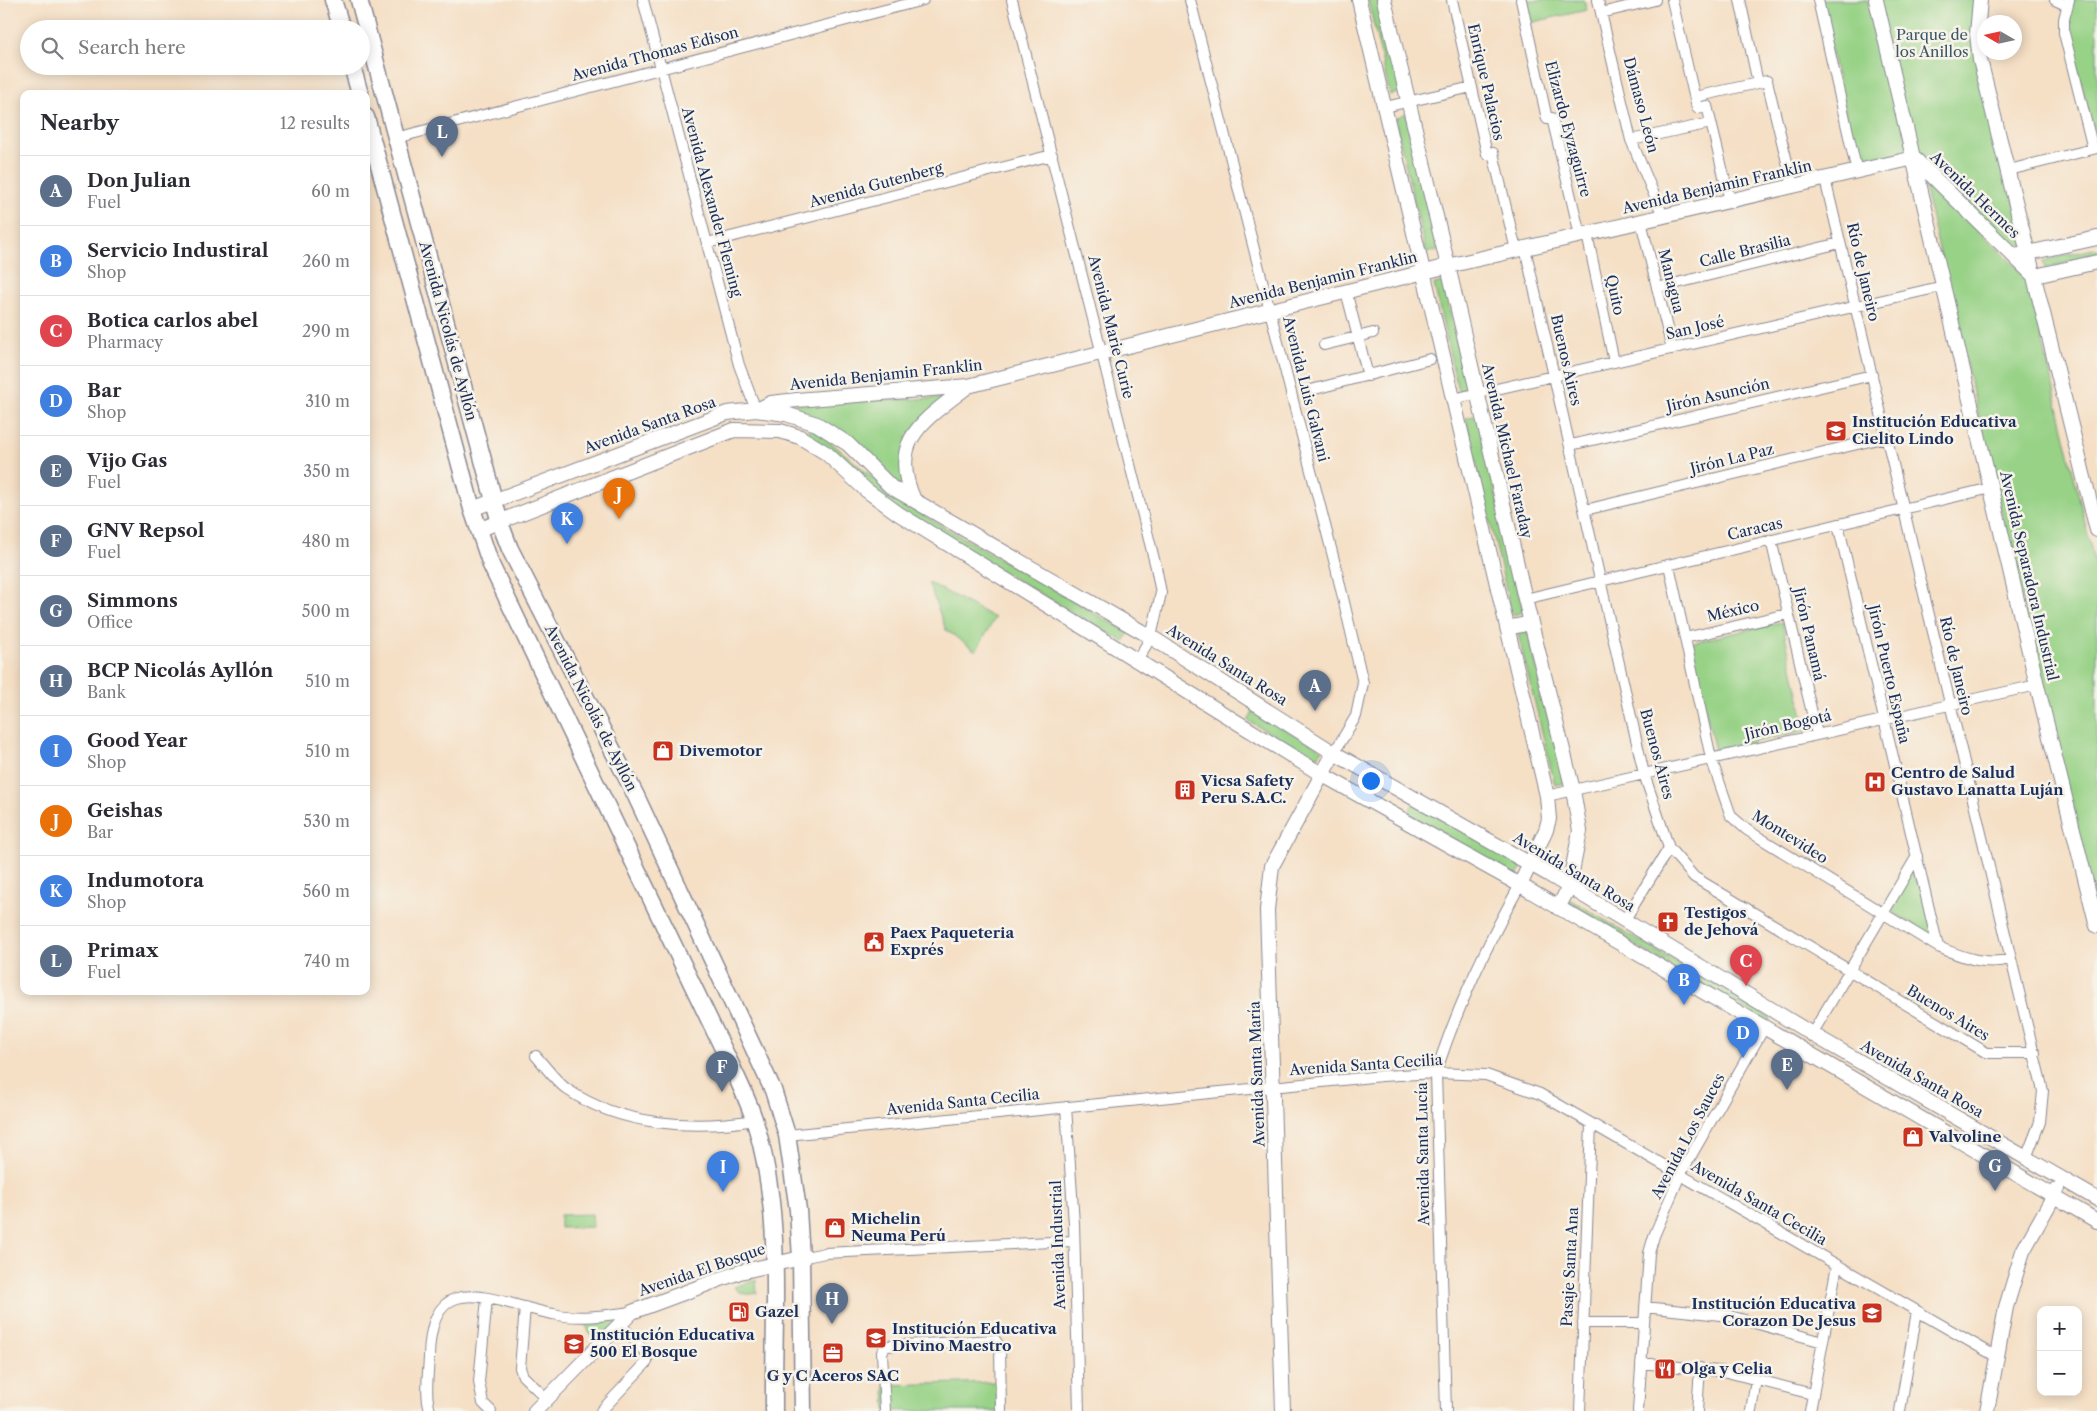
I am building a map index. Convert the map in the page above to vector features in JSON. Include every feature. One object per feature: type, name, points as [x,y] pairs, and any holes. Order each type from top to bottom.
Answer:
[{"type":"main road","points":[[333,0],[339,20]]},
{"type":"main road","name":"Avenida Nicolás de Ayllón","points":[[359,0],[364,20]]},
{"type":"main road","points":[[1360,0],[1547,796],[1549,819],[1546,830],[1520,885]]},
{"type":"main road","name":"Avenida Michael Faraday","points":[[1384,0],[1525,599],[1573,790],[1580,831],[1569,887],[1558,908]]},
{"type":"main road","name":"Avenida Separadora Industrial","points":[[1876,0],[2037,685],[2097,926]]},
{"type":"main road","points":[[1980,0],[1977,34],[1980,60],[2097,530]]},
{"type":"main road","name":"Avenida Nicolás de Ayllón","points":[[370,41],[500,523],[510,549],[636,796],[773,1090],[787,1135],[798,1210],[801,1258],[803,1411]]},
{"type":"main road","points":[[355,75],[359,90]]},
{"type":"main road","name":"Avenida Nicolás de Ayllón","points":[[370,132],[472,509],[491,565],[548,689],[749,1102],[755,1120],[769,1189],[774,1262],[774,1411]]},
{"type":"main road","name":"Avenida Benjamin Franklin","points":[[756,410],[771,403],[797,400],[968,386],[1103,354],[1448,266],[1914,158]]},
{"type":"main road","name":"Avenida Hermes","points":[[1914,158],[2035,276]]},
{"type":"main road","name":"Avenida Hermes","points":[[2014,256],[2097,238]]},
{"type":"main road","points":[[2035,276],[2097,262]]},
{"type":"main road","points":[[914,500],[905,481],[904,457],[909,439],[933,414],[968,386]]},
{"type":"main road","points":[[755,429],[756,410]]},
{"type":"main road","name":"Avenida Santa Rosa","points":[[472,509],[727,413],[756,410],[786,414],[817,424],[848,444],[891,487],[1151,636],[1334,753],[1530,864],[1812,1034],[2097,1199]]},
{"type":"main road","points":[[478,530],[734,430],[780,431],[807,441],[826,453],[866,490],[899,514],[1321,774],[1520,885],[2054,1198],[2097,1221]]},
{"type":"main road","points":[[1507,628],[1531,623]]},
{"type":"main road","name":"Avenida Santa María","points":[[1283,1411],[1267,910],[1269,881],[1272,866],[1334,753]]},
{"type":"main road","points":[[1988,1411],[2006,1307],[2023,1251],[2054,1198],[2062,1180]]},
{"type":"main road","name":"Avenida El Bosque","points":[[535,1411],[632,1312],[740,1272],[774,1262],[801,1258]]},
{"type":"street","name":"Avenida Alexander Fleming","points":[[643,0],[739,365],[756,410]]},
{"type":"street","name":"Avenida Thomas Edison","points":[[396,138],[923,0]]},
{"type":"street","name":"Avenida Marie Curie","points":[[1012,0],[1103,354],[1154,558],[1161,594],[1151,636],[1138,660]]},
{"type":"street","name":"Avenida Luis Galvani","points":[[1190,0],[1336,568],[1363,683],[1356,716],[1334,753]]},
{"type":"street","name":"Enrique Palacios","points":[[1452,0],[1487,154],[1493,153],[1520,249]]},
{"type":"street","name":"Elizardo Eyzaguirre","points":[[1521,0],[1546,119],[1552,118],[1584,235]]},
{"type":"street","name":"Dámaso León","points":[[1598,0],[1632,140],[1663,216]]},
{"type":"street","points":[[1601,13],[1655,0]]},
{"type":"street","points":[[1672,0],[1698,108],[1707,106],[1730,201]]},
{"type":"street","points":[[1740,0],[1758,83]]},
{"type":"street","points":[[1818,0],[1857,172]]},
{"type":"street","points":[[2008,170],[2095,149],[2064,33],[2067,2],[2054,0]]},
{"type":"street","points":[[1695,97],[1767,81],[1793,186]]},
{"type":"street","points":[[1385,107],[1472,87]]},
{"type":"street","points":[[1632,140],[1711,123]]},
{"type":"street","name":"Avenida Gutenberg","points":[[707,243],[1052,155]]},
{"type":"street","name":"Río de Janeiro","points":[[1825,179],[2043,1091],[2040,1122],[2026,1158]]},
{"type":"street","name":"Managua","points":[[1641,221],[1672,349]]},
{"type":"street","name":"Quito","points":[[1584,235],[1614,362]]},
{"type":"street","name":"Calle Brasilia","points":[[1657,288],[1840,244]]},
{"type":"street","name":"Buenos Aires","points":[[1520,249],[1555,376],[1644,774],[1669,848],[1694,877],[1849,972],[1987,1053],[2035,1053]]},
{"type":"street","name":"San José","points":[[1453,399],[1944,286]]},
{"type":"street","points":[[1346,291],[1368,376]]},
{"type":"street","points":[[1324,345],[1373,333]]},
{"type":"street","points":[[1311,390],[1430,359]]},
{"type":"street","name":"Jirón Asunción","points":[[1571,445],[1872,375]]},
{"type":"street","name":"Jirón La Paz","points":[[1585,510],[1886,437]]},
{"type":"street","name":"Caracas","points":[[1525,599],[1991,488]]},
{"type":"street","name":"Jirón Puerto España","points":[[1838,524],[1938,947]]},
{"type":"street","name":"Jirón Panamá","points":[[1771,540],[1816,734]]},
{"type":"street","name":"Montevideo","points":[[1669,565],[1712,758],[1731,816],[1748,830],[1883,911],[1938,947],[1970,960],[1996,963],[2011,959]]},
{"type":"street","name":"México","points":[[1685,638],[1788,614]]},
{"type":"street","name":"Jirón Bogotá","points":[[1547,796],[1884,718],[2037,685]]},
{"type":"street","points":[[1624,920],[1669,848]]},
{"type":"street","points":[[1812,1034],[1917,856]]},
{"type":"street","name":"Avenida Santa Lucía","points":[[1446,1411],[1436,1073],[1452,1023],[1489,940],[1520,885]]},
{"type":"street","name":"Avenida Los Sauces","points":[[1638,1411],[1651,1244],[1680,1175],[1764,1028]]},
{"type":"street","points":[[536,1056],[566,1088],[584,1099],[630,1117],[694,1125],[755,1120]]},
{"type":"street","name":"Avenida Santa Cecilia","points":[[787,1135],[1436,1073],[1486,1075],[1540,1094],[1996,1357]]},
{"type":"street","name":"Avenida Industrial","points":[[1066,1107],[1079,1411]]},
{"type":"street","name":"Pasaje Santa Ana","points":[[1580,1411],[1582,1323],[1592,1124]]},
{"type":"street","points":[[801,1258],[824,1253],[1073,1241]]},
{"type":"street","points":[[1810,1411],[1837,1265]]},
{"type":"street","points":[[430,1411],[429,1344],[435,1314],[450,1300],[469,1295],[572,1317],[632,1312]]},
{"type":"street","points":[[487,1298],[479,1382],[483,1403],[491,1411]]},
{"type":"street","points":[[525,1307],[520,1368],[523,1376],[546,1398]]},
{"type":"street","points":[[1645,1307],[1730,1316],[1823,1342]]},
{"type":"street","points":[[1900,1411],[1917,1311]]},
{"type":"street","points":[[1582,1323],[1644,1323]]},
{"type":"street","points":[[601,1411],[647,1362],[646,1353],[620,1324]]},
{"type":"street","points":[[885,1411],[882,1352],[886,1346],[995,1340],[1000,1347],[1001,1411]]},
{"type":"street","points":[[1641,1363],[1700,1368],[1756,1379],[1812,1394]]},
{"type":"street","points":[[1697,1411],[1700,1368]]},
{"type":"street","points":[[1751,1411],[1756,1379]]},
{"type":"green space","points":[[1368,0],[1380,0],[1403,92],[1390,95]]},
{"type":"green space","points":[[1524,0],[1584,0],[1587,10],[1529,23]]},
{"type":"green space","points":[[1820,0],[1867,0],[1911,156],[1858,169]]},
{"type":"green space","name":"Parque de los Anillos","points":[[1874,0],[1977,0],[1975,11],[1977,21],[1977,60],[1985,60],[2024,245],[2012,248],[1918,155]]},
{"type":"green space","points":[[2075,0],[2097,0],[2097,145],[2068,32],[2070,7]]},
{"type":"green space","points":[[1406,113],[1438,250],[1426,253],[1395,119]]},
{"type":"green space","points":[[1921,173],[2028,279],[2097,574],[2097,916]]},
{"type":"green space","points":[[2097,248],[2097,255],[2045,268],[2043,261]]},
{"type":"green space","points":[[1443,282],[1468,389],[1458,391],[1434,284]]},
{"type":"green space","points":[[947,398],[907,436],[910,496],[850,441],[776,409],[800,403]]},
{"type":"green space","points":[[1477,415],[1524,612],[1512,615],[1466,418]]},
{"type":"green space","points":[[811,428],[911,508],[1129,633],[1124,642],[888,505],[804,433]]},
{"type":"green space","points":[[928,582],[995,618],[976,651],[946,630]]},
{"type":"green space","points":[[1782,622],[1806,730],[1715,751],[1690,643]]},
{"type":"green space","points":[[1528,632],[1565,783],[1555,785],[1518,634]]},
{"type":"green space","points":[[1253,712],[1322,749],[1317,758],[1248,721]]},
{"type":"green space","points":[[1414,802],[1523,865],[1517,876],[1408,813]]},
{"type":"green space","points":[[1917,863],[1936,939],[1889,910]]},
{"type":"green space","points":[[1571,900],[1771,1018],[1768,1023],[1567,905]]},
{"type":"green space","points":[[592,1214],[593,1227],[560,1228],[560,1215]]},
{"type":"green space","points":[[756,1280],[757,1293],[744,1294],[734,1287]]},
{"type":"green space","points":[[622,1319],[595,1342],[584,1322]]},
{"type":"green space","points":[[997,1382],[998,1411],[886,1411],[885,1385]]},
{"type":"place","name":"Primax","points":[[442,157]]},
{"type":"place","name":"Institución Educativa Cielito Lindo","points":[[1836,431]]},
{"type":"place","name":"Geishas","points":[[619,519]]},
{"type":"place","name":"Indumotora","points":[[567,544]]},
{"type":"place","name":"Don Julian","points":[[1315,711]]},
{"type":"place","name":"Divemotor","points":[[663,751]]},
{"type":"place","name":"Centro de Salud Gustavo Lanatta Luján","points":[[1875,782]]},
{"type":"place","name":"Vicsa Safety Peru S.A.C.","points":[[1185,790]]},
{"type":"place","name":"Testigos de Jehová","points":[[1668,922]]},
{"type":"place","name":"Paex Paqueteria Exprés","points":[[874,942]]},
{"type":"place","name":"Botica carlos abel","points":[[1746,986]]},
{"type":"place","name":"Servicio Industiral","points":[[1684,1005]]},
{"type":"place","name":"Bar","points":[[1743,1058]]},
{"type":"place","name":"Vijo Gas","points":[[1787,1090]]},
{"type":"place","name":"GNV Repsol","points":[[722,1092]]},
{"type":"place","name":"Valvoline","points":[[1913,1137]]},
{"type":"place","name":"Simmons","points":[[1995,1191]]},
{"type":"place","name":"Good Year","points":[[723,1192]]},
{"type":"place","name":"Michelin Neuma Perú","points":[[835,1228]]},
{"type":"place","name":"Gazel","points":[[739,1312]]},
{"type":"place","name":"Institución Educativa Corazon De Jesus","points":[[1872,1313]]},
{"type":"place","name":"BCP Nicolás Ayllón","points":[[832,1324]]},
{"type":"place","name":"Institución Educativa Divino Maestro","points":[[876,1338]]},
{"type":"place","name":"Institución Educativa 500 El Bosque","points":[[574,1344]]},
{"type":"place","name":"G y C Aceros SAC","points":[[833,1353]]},
{"type":"place","name":"Olga y Celia","points":[[1665,1369]]}]
